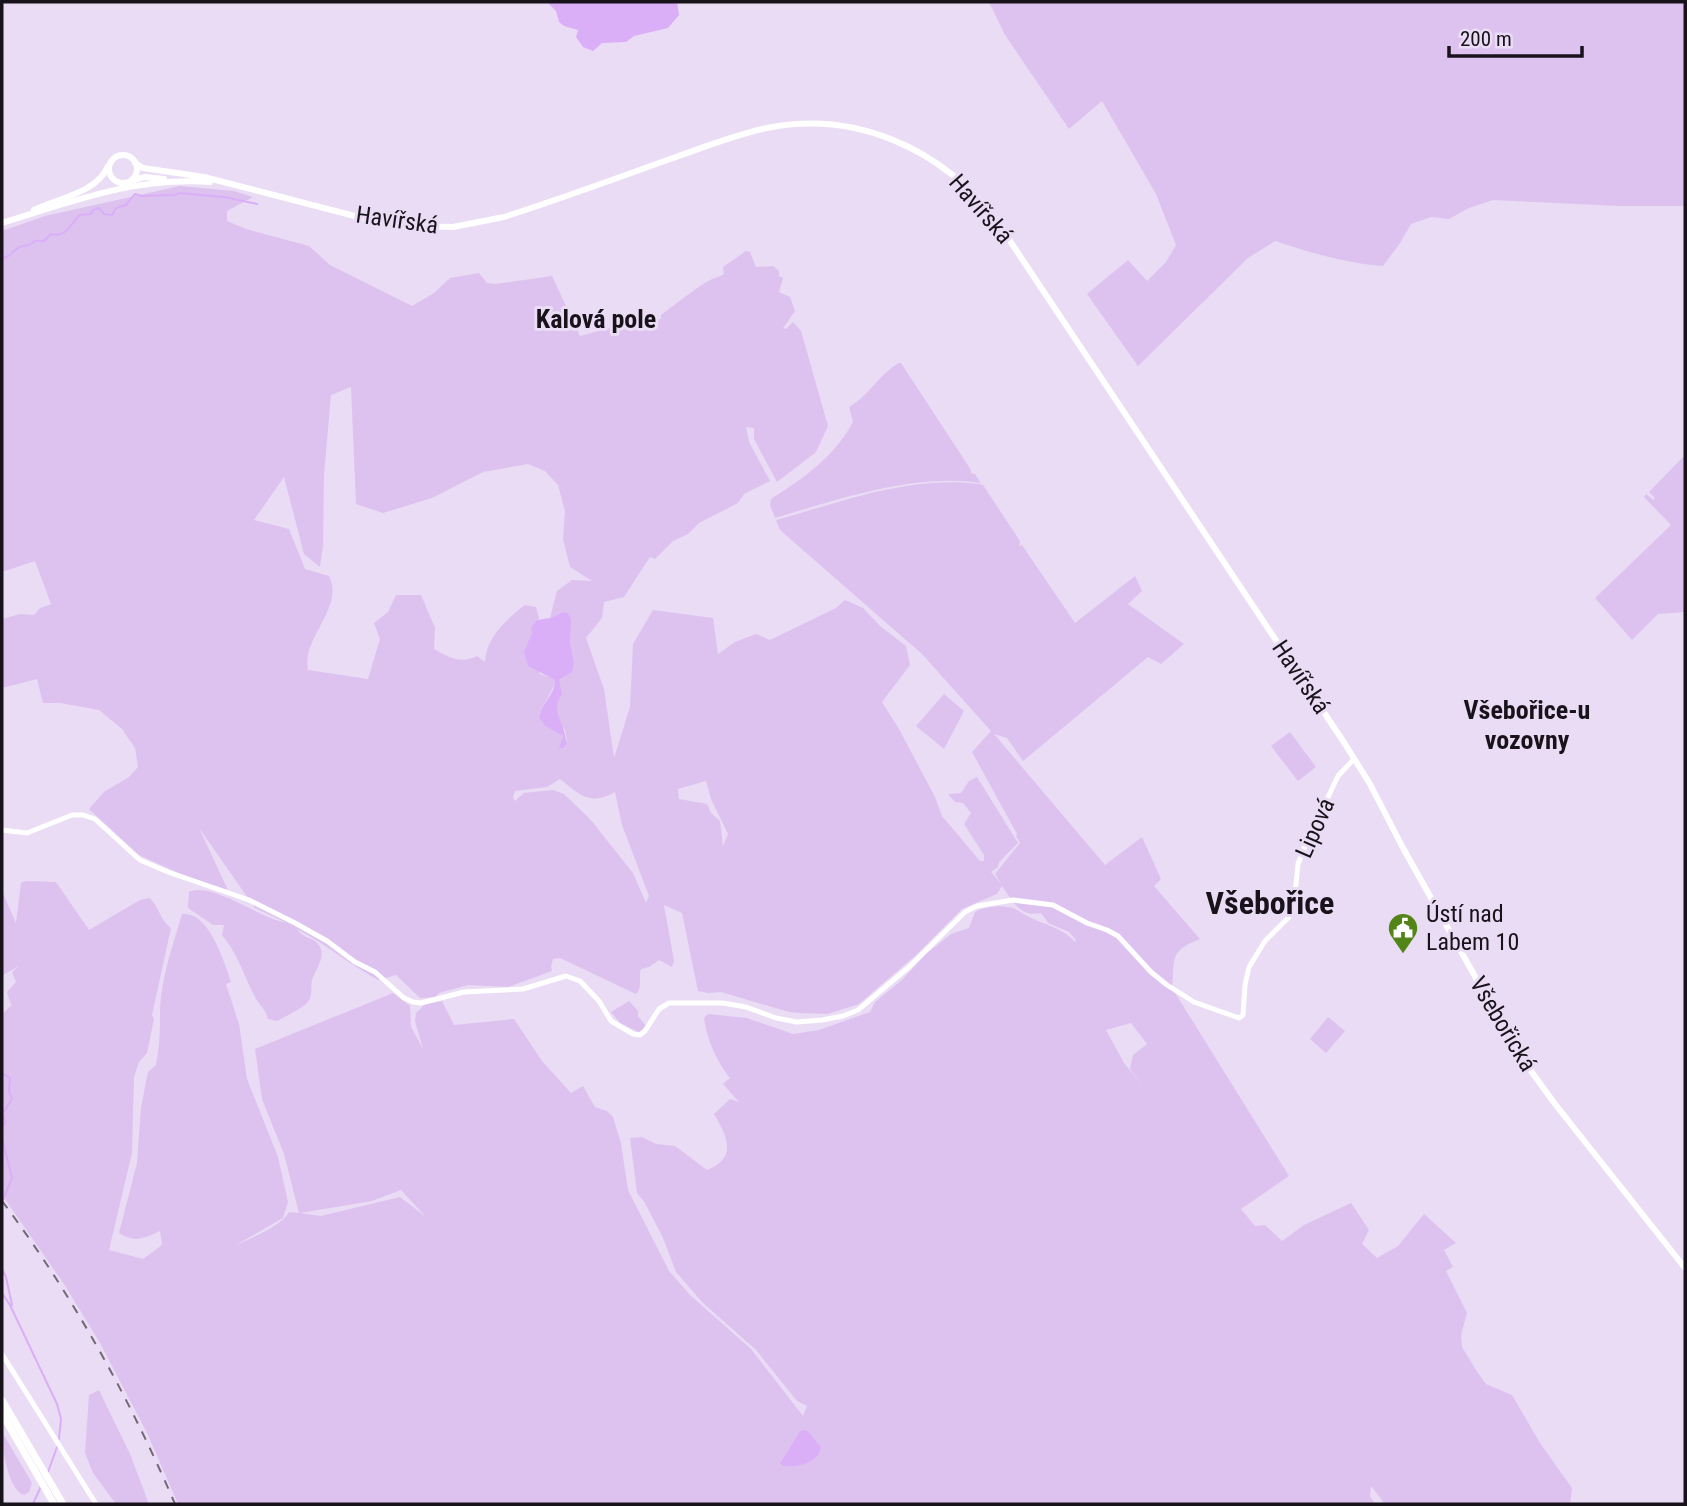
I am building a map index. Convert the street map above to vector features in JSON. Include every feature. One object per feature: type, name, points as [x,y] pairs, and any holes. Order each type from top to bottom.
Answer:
[{"type":"highway","points":[[2,1400],[63,1504]]},
{"type":"highway","points":[[2,1414],[54,1504]]},
{"type":"main road","name":"Havířská","points":[[21,217],[54,200],[94,185],[103,176],[112,158],[120,154],[128,156],[145,168],[194,175],[382,222],[443,228],[504,217],[768,127],[804,124],[848,127],[888,137],[915,149],[957,177],[996,220],[1354,758]]},
{"type":"main road","points":[[131,181],[138,172],[135,163]]},
{"type":"main road","points":[[108,166],[112,177],[121,183]]},
{"type":"main road","name":"Havířská","points":[[93,195],[111,185],[148,177],[240,187]]},
{"type":"main road","name":"Havířská","points":[[2,223],[93,195],[141,184],[178,180]]},
{"type":"main road","name":"Všebořická","points":[[1354,758],[1507,1037],[1555,1104],[1685,1268]]},
{"type":"street","name":"Lipová","points":[[2,830],[27,833],[72,815],[95,819],[140,860],[168,873],[248,900],[295,923],[375,972],[404,998],[413,1002],[421,1003],[464,992],[523,989],[566,976],[580,981],[599,1001],[611,1021],[633,1034],[640,1035],[645,1031],[659,1009],[669,1003],[723,1003],[797,1022],[822,1020],[859,1010],[910,966],[965,912],[984,904],[1013,900],[1054,905],[1087,923],[1107,930],[1124,942],[1157,979],[1185,997],[1237,1018],[1243,1015],[1249,967],[1265,941],[1289,916],[1294,904],[1298,863],[1338,776],[1354,758]]},
{"type":"street","points":[[2,1354],[96,1504]]},
{"type":"shaded area","points":[[547,2],[677,2],[679,15],[668,28],[634,36],[626,42],[602,43],[593,51],[583,47],[576,37],[578,30],[559,22],[556,11]]},
{"type":"shaded area","points":[[989,2],[1685,2],[1685,206],[1493,200],[1469,208],[1449,219],[1431,217],[1411,224],[1383,266],[1328,257],[1275,241],[1248,258],[1138,366],[1087,294],[1128,260],[1147,281],[1166,262],[1176,245],[1156,194],[1102,101],[1069,129],[1005,35]]},
{"type":"shaded area","points":[[180,186],[234,191],[253,197],[227,211],[227,221],[246,229],[309,246],[330,265],[412,306],[434,293],[450,278],[479,273],[487,283],[495,284],[552,276],[580,336],[632,322],[661,319],[661,315],[690,293],[724,274],[723,267],[746,251],[750,252],[756,267],[773,266],[779,271],[779,276],[783,278],[779,292],[790,297],[795,311],[783,328],[786,329],[793,322],[801,331],[828,426],[816,452],[777,482],[754,439],[754,428],[746,427],[749,442],[770,481],[744,494],[738,503],[699,523],[688,534],[673,541],[655,559],[650,557],[624,597],[604,602],[602,618],[586,638],[604,689],[614,758],[630,707],[633,644],[653,610],[713,618],[718,654],[735,642],[756,634],[770,640],[836,608],[845,600],[863,608],[880,626],[906,646],[910,665],[882,702],[935,797],[942,816],[980,861],[984,861],[984,855],[964,824],[971,813],[963,803],[955,802],[948,794],[961,793],[969,781],[977,777],[1018,843],[991,872],[1001,884],[995,874],[1020,843],[972,752],[991,731],[922,654],[780,530],[776,520],[851,498],[902,487],[927,483],[979,484],[983,485],[1020,541],[1019,546],[1022,545],[1075,623],[1135,576],[1142,591],[1128,604],[1184,644],[1161,664],[1148,657],[1023,761],[1007,738],[994,734],[1105,865],[1142,837],[1161,879],[1154,886],[1200,939],[1178,952],[1174,962],[1172,988],[1289,1176],[1241,1209],[1255,1226],[1265,1225],[1282,1241],[1304,1225],[1351,1203],[1369,1230],[1362,1244],[1377,1258],[1398,1246],[1424,1214],[1456,1243],[1444,1250],[1453,1267],[1446,1271],[1467,1313],[1461,1335],[1462,1347],[1486,1384],[1512,1395],[1540,1443],[1572,1488],[1570,1504],[1385,1504],[1371,1486],[1370,1496],[1375,1504],[178,1504],[148,1435],[100,1343],[64,1284],[2,1195],[2,1014],[13,1004],[11,1005],[7,992],[16,982],[12,972],[19,966],[3,975],[2,981],[2,891],[16,923],[21,883],[26,881],[56,882],[89,930],[140,900],[149,898],[171,928],[152,1015],[154,1019],[147,1053],[139,1062],[134,1077],[132,1153],[109,1250],[143,1259],[162,1245],[160,1231],[140,1238],[129,1238],[119,1233],[137,1163],[141,1107],[148,1072],[156,1065],[165,974],[182,914],[192,915],[208,929],[214,939],[231,982],[226,984],[239,1024],[247,1079],[278,1157],[288,1202],[283,1218],[236,1245],[273,1227],[285,1217],[289,1212],[299,1213],[284,1154],[262,1099],[255,1049],[393,993],[410,1006],[411,1027],[423,1049],[415,1021],[416,1013],[425,1004],[442,1001],[454,1025],[514,1019],[542,1061],[571,1093],[583,1086],[595,1107],[607,1111],[613,1117],[621,1143],[628,1190],[669,1271],[690,1295],[751,1349],[803,1416],[807,1406],[797,1401],[756,1350],[703,1303],[676,1272],[663,1238],[637,1193],[630,1138],[642,1137],[656,1144],[675,1146],[707,1170],[723,1159],[727,1146],[726,1138],[714,1114],[730,1099],[739,1102],[723,1084],[730,1078],[710,1042],[704,1018],[708,1014],[747,1018],[793,1034],[819,1030],[870,1012],[875,1002],[902,980],[926,954],[951,934],[969,928],[975,912],[987,908],[1014,908],[1059,930],[1075,942],[1076,940],[1069,932],[1048,923],[1041,913],[1033,914],[1022,910],[1002,886],[997,894],[962,909],[916,955],[859,1004],[827,1014],[789,1012],[721,992],[698,991],[682,913],[664,905],[674,961],[672,967],[659,960],[641,969],[636,994],[560,958],[553,959],[552,971],[508,987],[468,985],[439,993],[435,997],[420,998],[396,975],[378,980],[297,929],[321,948],[320,962],[312,980],[311,996],[305,1005],[277,1021],[268,1019],[222,935],[224,925],[213,925],[188,908],[189,892],[199,890],[223,896],[285,922],[255,908],[199,828],[228,890],[194,880],[139,855],[89,809],[104,792],[129,777],[138,767],[135,748],[122,729],[99,710],[60,703],[43,703],[37,679],[2,688],[2,619],[20,614],[34,615],[40,608],[51,604],[35,561],[2,572],[2,231],[45,216]],"holes":[[[351,387],[356,504],[383,513],[432,498],[483,472],[528,464],[545,471],[558,485],[565,511],[563,539],[570,567],[592,581],[572,580],[557,591],[550,618],[563,612],[570,622],[574,662],[566,676],[559,680],[556,713],[565,730],[567,743],[564,749],[560,749],[563,736],[545,726],[539,714],[555,679],[540,674],[533,652],[532,632],[539,618],[536,607],[525,605],[505,623],[493,637],[485,662],[477,656],[465,660],[455,659],[434,649],[435,628],[421,595],[396,595],[388,612],[374,623],[380,639],[368,679],[308,670],[311,646],[331,600],[329,576],[305,569],[289,529],[254,520],[284,477],[304,554],[320,567],[331,395]],[[560,779],[586,797],[599,798],[615,792],[622,825],[649,896],[646,903],[633,873],[590,819],[564,794],[553,790],[524,793],[515,801],[515,791],[547,787]],[[706,781],[711,799],[728,834],[723,846],[720,821],[711,813],[707,804],[679,799],[678,789]],[[1131,1023],[1147,1044],[1133,1055],[1130,1069],[1142,1085],[1124,1063],[1106,1030]],[[401,1190],[426,1217],[400,1197],[321,1216],[300,1213],[372,1201]],[[800,1431],[808,1431],[821,1447],[811,1461],[780,1463]]]},
{"type":"shaded area","points":[[899,363],[971,473],[975,474],[981,483],[955,481],[903,485],[851,496],[775,518],[770,505],[771,499],[806,475],[837,446],[853,422],[849,407]]},
{"type":"shaded area","points":[[1685,455],[1685,612],[1658,614],[1632,640],[1595,598],[1671,525],[1644,497],[1646,494],[1653,500],[1655,498],[1649,492]]},
{"type":"shaded area","points":[[568,613],[571,619],[570,642],[574,662],[572,672],[559,680],[562,694],[557,711],[567,744],[563,749],[559,748],[563,736],[545,726],[539,717],[555,680],[528,666],[524,652],[532,633],[531,627],[537,620]]},
{"type":"shaded area","points":[[944,694],[964,711],[944,749],[916,726]]},
{"type":"shaded area","points":[[1290,732],[1316,767],[1298,781],[1271,746]]},
{"type":"shaded area","points":[[629,1001],[646,1026],[639,1032],[620,1023],[611,1012]]},
{"type":"shaded area","points":[[1328,1017],[1345,1031],[1326,1053],[1310,1039]]},
{"type":"shaded area","points":[[99,1390],[130,1454],[149,1504],[116,1504],[93,1473],[85,1453],[89,1395]]},
{"type":"shaded area","points":[[800,1431],[808,1431],[821,1447],[819,1452],[812,1461],[783,1466],[780,1463]]},
{"type":"shaded area","points":[[2,1432],[32,1483],[29,1492],[24,1495],[18,1492],[10,1477]]},
{"type":"waterway","points":[[2,258],[20,247],[35,241],[44,241],[51,234],[65,232],[80,215],[91,214],[99,208],[104,214],[112,215],[116,208],[126,205],[135,194],[142,196],[179,193],[224,197],[257,204]]},
{"type":"waterway","points":[[2,1069],[3,1074],[10,1078],[9,1091],[12,1099],[3,1113],[5,1123],[2,1127]]},
{"type":"waterway","points":[[2,1138],[12,1178],[2,1202]]},
{"type":"waterway","points":[[2,1269],[12,1305]]},
{"type":"waterway","points":[[2,1293],[57,1404],[61,1419],[59,1439]]},
{"type":"waterway","points":[[48,1472],[57,1447]]},
{"type":"waterway","points":[[33,1504],[41,1486]]},
{"type":"railway","points":[[2,1201],[28,1236],[97,1347],[119,1386],[175,1504]]},
{"type":"place","name":"Ústí nad Labem 10","points":[[1403,955]]},
{"type":"district","name":"Kalová pole","points":[[596,319]]},
{"type":"district","name":"Všebořice-u vozovny","points":[[1527,725]]},
{"type":"district","name":"Všebořice","points":[[1270,903]]}]
